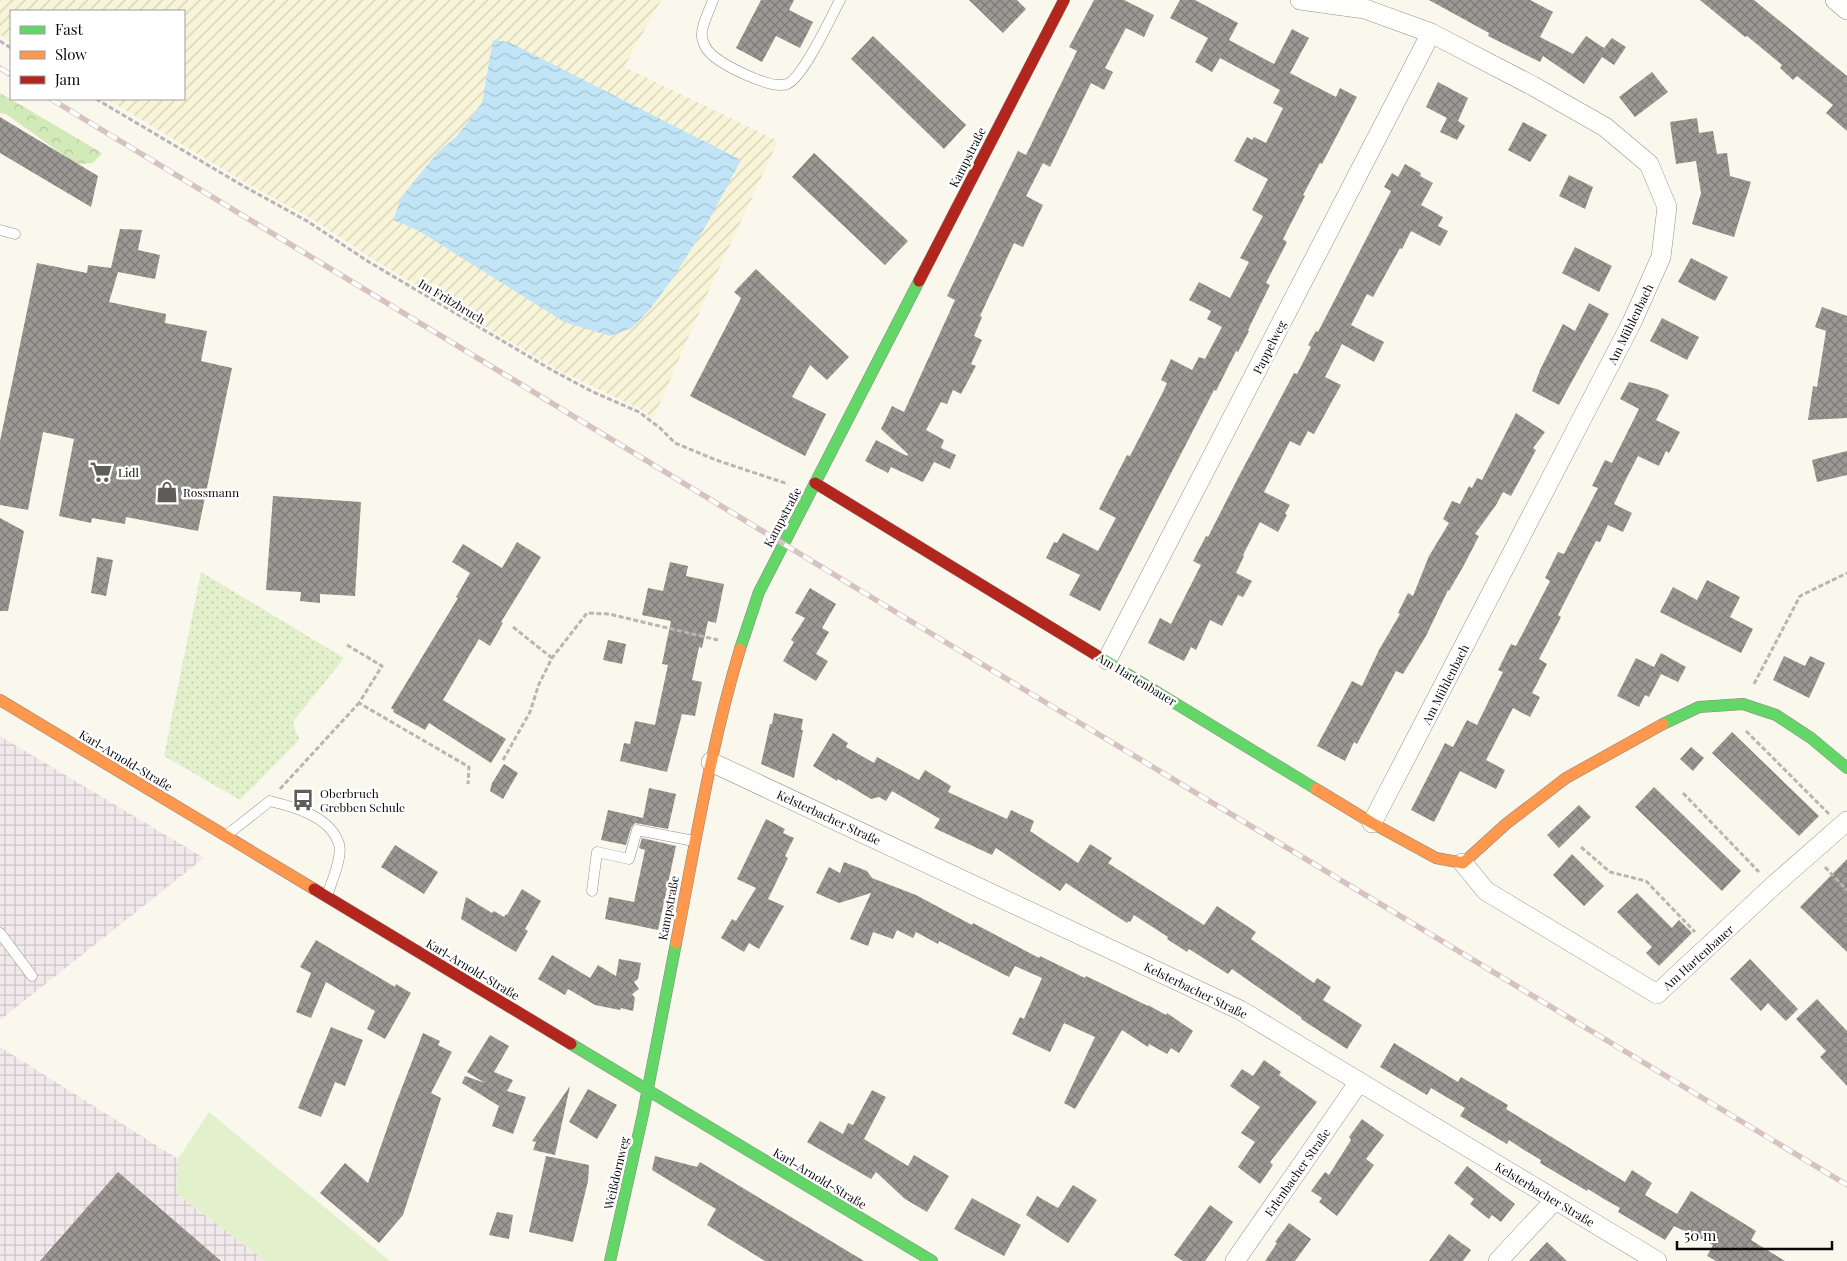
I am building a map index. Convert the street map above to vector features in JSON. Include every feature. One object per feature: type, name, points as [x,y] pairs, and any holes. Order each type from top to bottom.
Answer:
[{"type":"street","name":"Kampstraße","points":[[647,1091],[725,699],[759,592],[1064,0]]},
{"type":"street","name":"Am Mühlenbach","points":[[1300,0],[1365,9],[1431,33],[1533,86],[1605,128],[1649,164],[1667,206],[1661,257],[1632,322],[1372,823]]},
{"type":"street","points":[[1835,0],[1847,10]]},
{"type":"street","name":"Pappelweg","points":[[1107,660],[1431,33]]},
{"type":"street","name":"Am Hartenbauer","points":[[813,488],[1107,660],[1372,823],[1436,858],[1464,863],[1486,891],[1657,994],[1773,886],[1844,824]]},
{"type":"street","name":"Karl-Arnold-Straße","points":[[0,700],[932,1261]]},
{"type":"street","points":[[1464,863],[1506,824],[1566,778],[1671,720],[1699,707],[1743,704],[1776,715],[1812,738],[1847,768]]},
{"type":"street","name":"Kelsterbacher Straße","points":[[711,762],[1240,1010],[1657,1261]]},
{"type":"street","name":"Erlenbacher Straße","points":[[1235,1261],[1359,1082]]},
{"type":"street","name":"Weißdornweg","points":[[610,1261],[644,1114],[647,1091]]},
{"type":"street","points":[[1498,1261],[1555,1200]]},
{"type":"lane","points":[[712,0],[701,33],[705,47],[722,62],[763,82],[787,85],[795,79],[806,64],[840,0]]},
{"type":"lane","points":[[0,230],[15,234]]},
{"type":"lane","points":[[225,836],[270,801],[300,809],[321,821],[331,829],[339,845],[338,863],[327,897]]},
{"type":"lane","points":[[592,891],[597,852],[629,859],[637,830],[696,841]]},
{"type":"lane","points":[[0,933],[32,976]]},
{"type":"path","name":"Im Fritzbruch","points":[[98,100],[245,187],[307,221],[369,262],[550,369],[591,391],[639,412],[660,428],[675,443],[716,460],[813,488]]},
{"type":"path","points":[[1743,704],[1800,596],[1847,573]]},
{"type":"path","points":[[503,760],[530,712],[539,684],[552,658],[587,613],[609,614],[741,645]]},
{"type":"path","points":[[513,627],[552,658]]},
{"type":"path","points":[[270,801],[360,703],[382,666],[348,645]]},
{"type":"path","points":[[360,703],[469,767],[468,784]]},
{"type":"path","points":[[1726,704],[1748,734],[1844,824]]},
{"type":"path","points":[[1683,793],[1773,886]]},
{"type":"path","points":[[1581,847],[1610,872],[1646,881],[1709,947]]},
{"type":"path","points":[[1811,853],[1847,890]]},
{"type":"shaded area","points":[[0,0],[661,0],[624,67],[778,141],[705,299],[653,419],[642,410],[556,369],[371,258],[312,219],[246,183],[109,100],[185,100],[185,10],[10,10],[10,41],[0,35]]},
{"type":"shaded area","points":[[0,736],[204,858],[0,1020]]},
{"type":"shaded area","points":[[0,1047],[178,1159],[176,1193],[265,1261],[0,1261]]},
{"type":"green space","points":[[0,93],[102,153],[93,163],[76,164],[6,114],[0,113]]},
{"type":"green space","points":[[201,572],[344,658],[293,722],[300,739],[240,800],[164,756]]},
{"type":"green space","points":[[209,1112],[390,1261],[265,1261],[176,1193],[178,1159]]},
{"type":"water","points":[[493,40],[509,42],[741,160],[707,224],[675,275],[651,308],[632,328],[610,336],[564,322],[419,231],[393,220],[402,196],[438,152],[457,136],[482,103]]},
{"type":"building","points":[[761,0],[794,0],[789,10],[813,22],[800,48],[776,36],[762,62],[736,48]]},
{"type":"building","points":[[969,0],[1017,0],[1026,9],[1003,33]]},
{"type":"building","points":[[1094,0],[1124,0],[1154,15],[1144,37],[1126,28],[1105,68],[1113,72],[1104,90],[1091,83],[1050,167],[1043,163],[1026,196],[1043,205],[1023,247],[1014,243],[980,316],[982,317],[974,336],[982,340],[971,364],[976,366],[961,394],[953,390],[947,404],[941,402],[926,430],[944,440],[941,448],[956,455],[950,469],[934,462],[923,482],[891,467],[888,473],[865,461],[876,440],[907,456],[908,454],[881,429],[892,406],[904,412],[955,300],[947,296],[1018,151],[1026,155],[1077,51],[1069,47]]},
{"type":"building","points":[[1180,0],[1195,0],[1238,23],[1229,40],[1274,64],[1292,29],[1309,38],[1290,73],[1336,97],[1340,88],[1357,97],[1322,164],[1320,163],[1303,195],[1305,196],[1283,239],[1287,242],[1266,283],[1270,285],[1249,331],[1238,352],[1236,351],[1216,391],[1214,390],[1100,611],[1069,595],[1080,575],[1046,558],[1054,542],[1057,543],[1063,533],[1098,551],[1116,518],[1099,509],[1127,455],[1130,456],[1163,392],[1167,383],[1161,380],[1171,359],[1192,370],[1199,357],[1205,359],[1222,327],[1207,319],[1211,311],[1189,300],[1199,282],[1230,298],[1249,262],[1240,258],[1263,216],[1252,210],[1268,179],[1234,161],[1247,137],[1252,140],[1254,137],[1266,143],[1283,108],[1273,103],[1280,90],[1220,58],[1212,72],[1195,62],[1208,38],[1170,18]]},
{"type":"building","points":[[1429,0],[1530,0],[1553,12],[1540,37],[1573,54],[1586,36],[1604,48],[1612,38],[1626,47],[1614,65],[1602,57],[1584,84],[1543,56],[1540,62],[1488,36],[1489,33]]},
{"type":"building","points":[[1700,0],[1754,0],[1847,76],[1847,131],[1826,113],[1833,105],[1797,76],[1793,80],[1780,68],[1782,65]]},
{"type":"building","points":[[873,36],[966,125],[944,149],[851,59]]},
{"type":"building","points":[[1652,72],[1668,92],[1635,117],[1619,97]]},
{"type":"building","points":[[1438,82],[1468,98],[1458,121],[1465,126],[1457,140],[1440,132],[1447,118],[1426,107]]},
{"type":"building","points":[[0,117],[98,176],[91,207],[0,153]]},
{"type":"building","points":[[1697,118],[1699,133],[1713,131],[1717,154],[1727,153],[1730,176],[1751,182],[1734,237],[1692,224],[1701,193],[1696,161],[1676,164],[1670,122]]},
{"type":"building","points":[[1523,122],[1547,135],[1530,162],[1508,150]]},
{"type":"building","points":[[814,153],[908,241],[885,265],[792,177]]},
{"type":"building","points":[[1405,164],[1421,173],[1420,176],[1433,183],[1421,205],[1443,217],[1438,226],[1448,231],[1440,246],[1411,231],[1373,297],[1367,294],[1351,325],[1384,342],[1374,362],[1342,344],[1325,377],[1341,385],[1314,434],[1308,431],[1300,446],[1290,441],[1264,492],[1290,505],[1285,514],[1287,515],[1278,532],[1260,522],[1236,573],[1252,581],[1243,597],[1238,595],[1222,626],[1210,620],[1196,650],[1191,647],[1184,661],[1148,643],[1160,618],[1171,624],[1201,565],[1193,561],[1206,536],[1208,537],[1294,373],[1297,374],[1311,347],[1308,345],[1316,331],[1318,332],[1391,191],[1384,187],[1392,173],[1398,177]]},
{"type":"building","points":[[1569,175],[1593,187],[1585,209],[1559,196]]},
{"type":"building","points":[[120,229],[142,230],[138,250],[160,255],[155,279],[118,272],[109,302],[166,314],[165,323],[207,331],[201,361],[232,368],[198,531],[126,517],[125,524],[92,518],[91,523],[59,516],[74,439],[43,432],[28,510],[0,505],[0,441],[37,263],[87,273],[88,265],[111,268]]},
{"type":"building","points":[[1575,247],[1612,266],[1599,292],[1562,273]]},
{"type":"building","points":[[1691,258],[1728,277],[1715,301],[1678,282]]},
{"type":"building","points":[[756,269],[849,357],[827,380],[810,365],[792,397],[826,414],[805,456],[690,396],[741,298],[734,292]]},
{"type":"building","points":[[1589,303],[1609,314],[1559,405],[1532,391],[1540,370],[1563,324],[1575,331]]},
{"type":"building","points":[[1822,307],[1847,316],[1847,418],[1808,420],[1813,386],[1817,387],[1826,331],[1815,327]]},
{"type":"building","points":[[1662,318],[1699,337],[1687,360],[1650,341]]},
{"type":"building","points":[[1629,382],[1657,389],[1669,395],[1656,420],[1680,432],[1669,453],[1666,451],[1659,466],[1638,456],[1623,485],[1614,504],[1632,513],[1623,532],[1608,525],[1600,542],[1596,541],[1558,615],[1561,617],[1539,659],[1547,664],[1532,693],[1540,697],[1530,717],[1513,708],[1486,760],[1505,770],[1496,789],[1460,771],[1434,822],[1411,810],[1445,743],[1453,747],[1467,720],[1477,725],[1503,672],[1498,670],[1511,644],[1516,646],[1550,581],[1545,578],[1558,552],[1564,554],[1598,488],[1592,486],[1605,460],[1612,463],[1639,409],[1620,399]]},
{"type":"building","points":[[1516,413],[1545,432],[1533,448],[1536,450],[1511,496],[1503,492],[1475,534],[1479,536],[1448,590],[1426,636],[1403,674],[1396,671],[1357,744],[1354,742],[1345,761],[1317,746],[1352,681],[1362,686],[1379,650],[1400,614],[1398,613],[1408,593],[1413,596],[1429,556],[1449,523],[1443,519],[1452,501],[1460,504],[1469,486],[1472,488],[1477,478],[1482,480]]},
{"type":"building","points":[[1847,451],[1847,475],[1817,482],[1812,460]]},
{"type":"building","points":[[273,496],[361,502],[355,596],[320,594],[320,603],[300,601],[301,592],[266,590]]},
{"type":"building","points":[[0,518],[24,531],[8,611],[0,611]]},
{"type":"building","points":[[517,542],[541,557],[501,622],[503,623],[490,646],[479,639],[443,700],[506,739],[491,763],[429,723],[425,730],[393,712],[394,710],[391,708],[458,598],[456,597],[470,573],[452,562],[463,544],[502,568]]},
{"type":"building","points":[[97,557],[113,560],[106,596],[91,593]]},
{"type":"building","points":[[670,562],[688,566],[686,576],[724,584],[716,623],[708,621],[702,648],[699,647],[692,680],[702,682],[695,716],[682,714],[667,772],[620,761],[624,743],[630,744],[635,721],[655,725],[668,665],[662,664],[671,621],[642,615],[648,588],[663,591]]},
{"type":"building","points":[[1707,580],[1740,597],[1730,617],[1753,629],[1741,653],[1660,612],[1673,587],[1697,600]]},
{"type":"building","points":[[810,588],[836,604],[822,628],[829,632],[816,654],[828,661],[816,681],[783,661],[794,642],[791,640],[805,618],[795,613]]},
{"type":"building","points":[[608,640],[626,644],[622,664],[603,660]]},
{"type":"building","points":[[1661,653],[1686,667],[1678,682],[1661,674],[1649,697],[1645,695],[1639,707],[1617,696],[1636,658],[1654,667]]},
{"type":"building","points":[[1784,656],[1805,666],[1810,656],[1825,663],[1809,698],[1773,680]]},
{"type":"building","points":[[774,713],[803,719],[801,730],[803,730],[794,778],[761,764]]},
{"type":"building","points":[[1732,732],[1819,816],[1799,836],[1712,753]]},
{"type":"building","points":[[833,733],[848,743],[846,747],[874,763],[877,757],[919,780],[925,770],[951,786],[948,792],[1007,819],[1011,810],[1034,821],[1030,831],[1078,863],[1090,844],[1112,858],[1108,863],[1204,925],[1217,906],[1256,932],[1251,939],[1314,983],[1317,978],[1331,987],[1323,1000],[1362,1025],[1347,1049],[1301,1019],[1232,969],[1228,974],[1189,949],[1187,952],[1134,915],[1130,922],[1128,921],[1127,923],[1066,883],[1060,891],[996,848],[992,855],[934,828],[940,819],[892,791],[886,801],[879,797],[871,799],[838,779],[837,781],[813,766]]},
{"type":"building","points":[[1691,747],[1704,758],[1693,771],[1680,759]]},
{"type":"building","points":[[504,764],[518,773],[503,799],[490,791],[492,783]]},
{"type":"building","points":[[1654,787],[1741,871],[1722,891],[1635,807]]},
{"type":"building","points":[[649,788],[676,794],[668,829],[635,823],[631,828],[626,845],[601,840],[608,810],[643,818]]},
{"type":"building","points":[[1579,805],[1591,817],[1559,848],[1547,835]]},
{"type":"building","points":[[766,819],[785,829],[783,833],[794,838],[785,856],[788,858],[768,899],[784,906],[759,949],[749,943],[744,952],[721,938],[732,919],[736,921],[756,888],[737,879]]},
{"type":"building","points":[[642,838],[676,846],[658,930],[605,919],[609,897],[634,902],[645,850],[639,848]]},
{"type":"building","points":[[395,845],[438,872],[424,894],[381,867]]},
{"type":"building","points":[[1572,854],[1604,886],[1584,906],[1553,875]]},
{"type":"building","points":[[1847,859],[1847,952],[1800,907]]},
{"type":"building","points":[[844,862],[867,871],[872,878],[916,895],[972,925],[973,923],[1039,958],[1040,956],[1085,978],[1086,976],[1166,1015],[1167,1013],[1193,1031],[1179,1053],[1171,1048],[1167,1054],[1149,1044],[1148,1047],[1122,1030],[1075,1109],[1064,1103],[1095,1037],[1064,1023],[1050,1052],[1012,1034],[1020,1017],[1024,1019],[1042,978],[1015,966],[1009,977],[939,941],[938,944],[916,932],[913,938],[897,930],[893,939],[873,932],[868,946],[850,939],[871,893],[839,903],[816,893],[829,867],[840,873]]},
{"type":"building","points":[[522,889],[541,901],[525,929],[528,931],[516,952],[461,919],[466,897],[492,913],[494,911],[504,917]]},
{"type":"building","points":[[1637,893],[1672,928],[1679,920],[1692,933],[1659,966],[1646,953],[1652,947],[1617,912]]},
{"type":"building","points":[[316,940],[395,987],[396,984],[411,993],[385,1039],[367,1029],[375,1011],[326,982],[311,1018],[296,1012],[311,973],[300,967]]},
{"type":"building","points":[[552,955],[590,978],[598,965],[616,976],[619,959],[641,963],[638,979],[634,982],[639,989],[632,994],[635,998],[633,1011],[595,1005],[568,989],[565,995],[538,979]]},
{"type":"building","points":[[1750,959],[1798,1009],[1786,1021],[1768,1003],[1761,1011],[1730,979]]},
{"type":"building","points":[[1817,999],[1847,1031],[1847,1086],[1820,1057],[1826,1051],[1796,1019]]},
{"type":"building","points":[[331,1027],[363,1040],[345,1086],[335,1082],[321,1117],[298,1108]]},
{"type":"building","points":[[423,1033],[440,1041],[438,1045],[452,1052],[431,1093],[441,1098],[403,1215],[379,1243],[320,1193],[345,1163],[368,1183]]},
{"type":"building","points":[[490,1035],[509,1046],[494,1072],[513,1080],[507,1091],[526,1097],[513,1134],[492,1126],[499,1106],[462,1083],[465,1076],[485,1083],[467,1072]]},
{"type":"building","points":[[1394,1043],[1458,1082],[1461,1077],[1508,1105],[1506,1109],[1625,1182],[1632,1170],[1652,1183],[1645,1195],[1677,1214],[1691,1191],[1756,1231],[1751,1240],[1785,1261],[1716,1261],[1707,1256],[1713,1245],[1674,1226],[1665,1240],[1618,1212],[1620,1208],[1540,1163],[1541,1160],[1509,1140],[1507,1144],[1460,1116],[1465,1108],[1431,1088],[1427,1095],[1380,1067]]},
{"type":"building","points":[[1264,1060],[1281,1072],[1279,1075],[1317,1102],[1270,1162],[1273,1165],[1260,1184],[1238,1167],[1255,1142],[1241,1133],[1260,1107],[1230,1086],[1242,1069],[1253,1076]]},
{"type":"building","points":[[570,1086],[555,1155],[533,1150],[536,1142],[532,1141]]},
{"type":"building","points":[[588,1089],[617,1105],[597,1139],[569,1122]]},
{"type":"building","points":[[872,1090],[886,1097],[864,1139],[908,1166],[914,1155],[949,1176],[927,1212],[905,1199],[876,1172],[871,1179],[807,1142],[820,1121],[843,1134],[848,1123],[853,1125]]},
{"type":"building","points":[[1362,1119],[1384,1135],[1366,1159],[1374,1165],[1337,1216],[1319,1202],[1322,1198],[1311,1191],[1325,1172],[1329,1175],[1351,1140],[1349,1137]]},
{"type":"building","points":[[546,1156],[589,1165],[588,1181],[573,1242],[529,1232]]},
{"type":"building","points":[[655,1156],[697,1167],[700,1162],[864,1261],[765,1261],[707,1225],[716,1209],[652,1170]]},
{"type":"building","points":[[1467,1166],[1515,1204],[1501,1222],[1492,1215],[1489,1219],[1470,1204],[1474,1199],[1454,1183]]},
{"type":"building","points":[[118,1172],[221,1261],[40,1261]]},
{"type":"building","points":[[1073,1185],[1097,1200],[1068,1243],[1026,1215],[1037,1196],[1058,1208]]},
{"type":"building","points":[[972,1198],[1021,1225],[1004,1256],[954,1229]]},
{"type":"building","points":[[1210,1205],[1233,1222],[1205,1261],[1183,1261],[1174,1255]]},
{"type":"building","points":[[497,1212],[513,1215],[509,1239],[489,1235]]},
{"type":"building","points":[[1289,1223],[1311,1239],[1295,1261],[1265,1261],[1277,1243],[1275,1242]]},
{"type":"building","points":[[1449,1234],[1471,1250],[1463,1261],[1429,1261]]},
{"type":"building","points":[[1547,1242],[1567,1261],[1529,1261]]},
{"type":"railway","points":[[0,68],[10,74]]},
{"type":"railway","points":[[53,100],[927,631],[1847,1185]]},
{"type":"traffic: fast","points":[[740,649],[759,592],[919,281]]},
{"type":"traffic: fast","points":[[1101,658],[1316,789]]},
{"type":"traffic: fast","points":[[1663,724],[1699,707],[1743,704],[1776,715],[1811,738],[1847,768]]},
{"type":"traffic: fast","points":[[610,1261],[643,1114],[676,943]]},
{"type":"traffic: fast","points":[[571,1044],[932,1261]]},
{"type":"traffic: slow","points":[[676,943],[712,758],[740,649]]},
{"type":"traffic: slow","points":[[0,700],[314,889]]},
{"type":"traffic: slow","points":[[1316,789],[1372,823],[1436,858],[1463,863],[1506,824],[1566,778],[1663,724]]},
{"type":"traffic: jam","points":[[919,281],[1064,0]]},
{"type":"traffic: jam","points":[[815,483],[1101,658]]},
{"type":"traffic: jam","points":[[314,889],[571,1044]]},
{"type":"place","name":"Lidl","points":[[101,472]]},
{"type":"place","name":"Rossmann","points":[[167,492]]},
{"type":"place","name":"Oberbruch Grebben Schule","points":[[303,800]]}]
